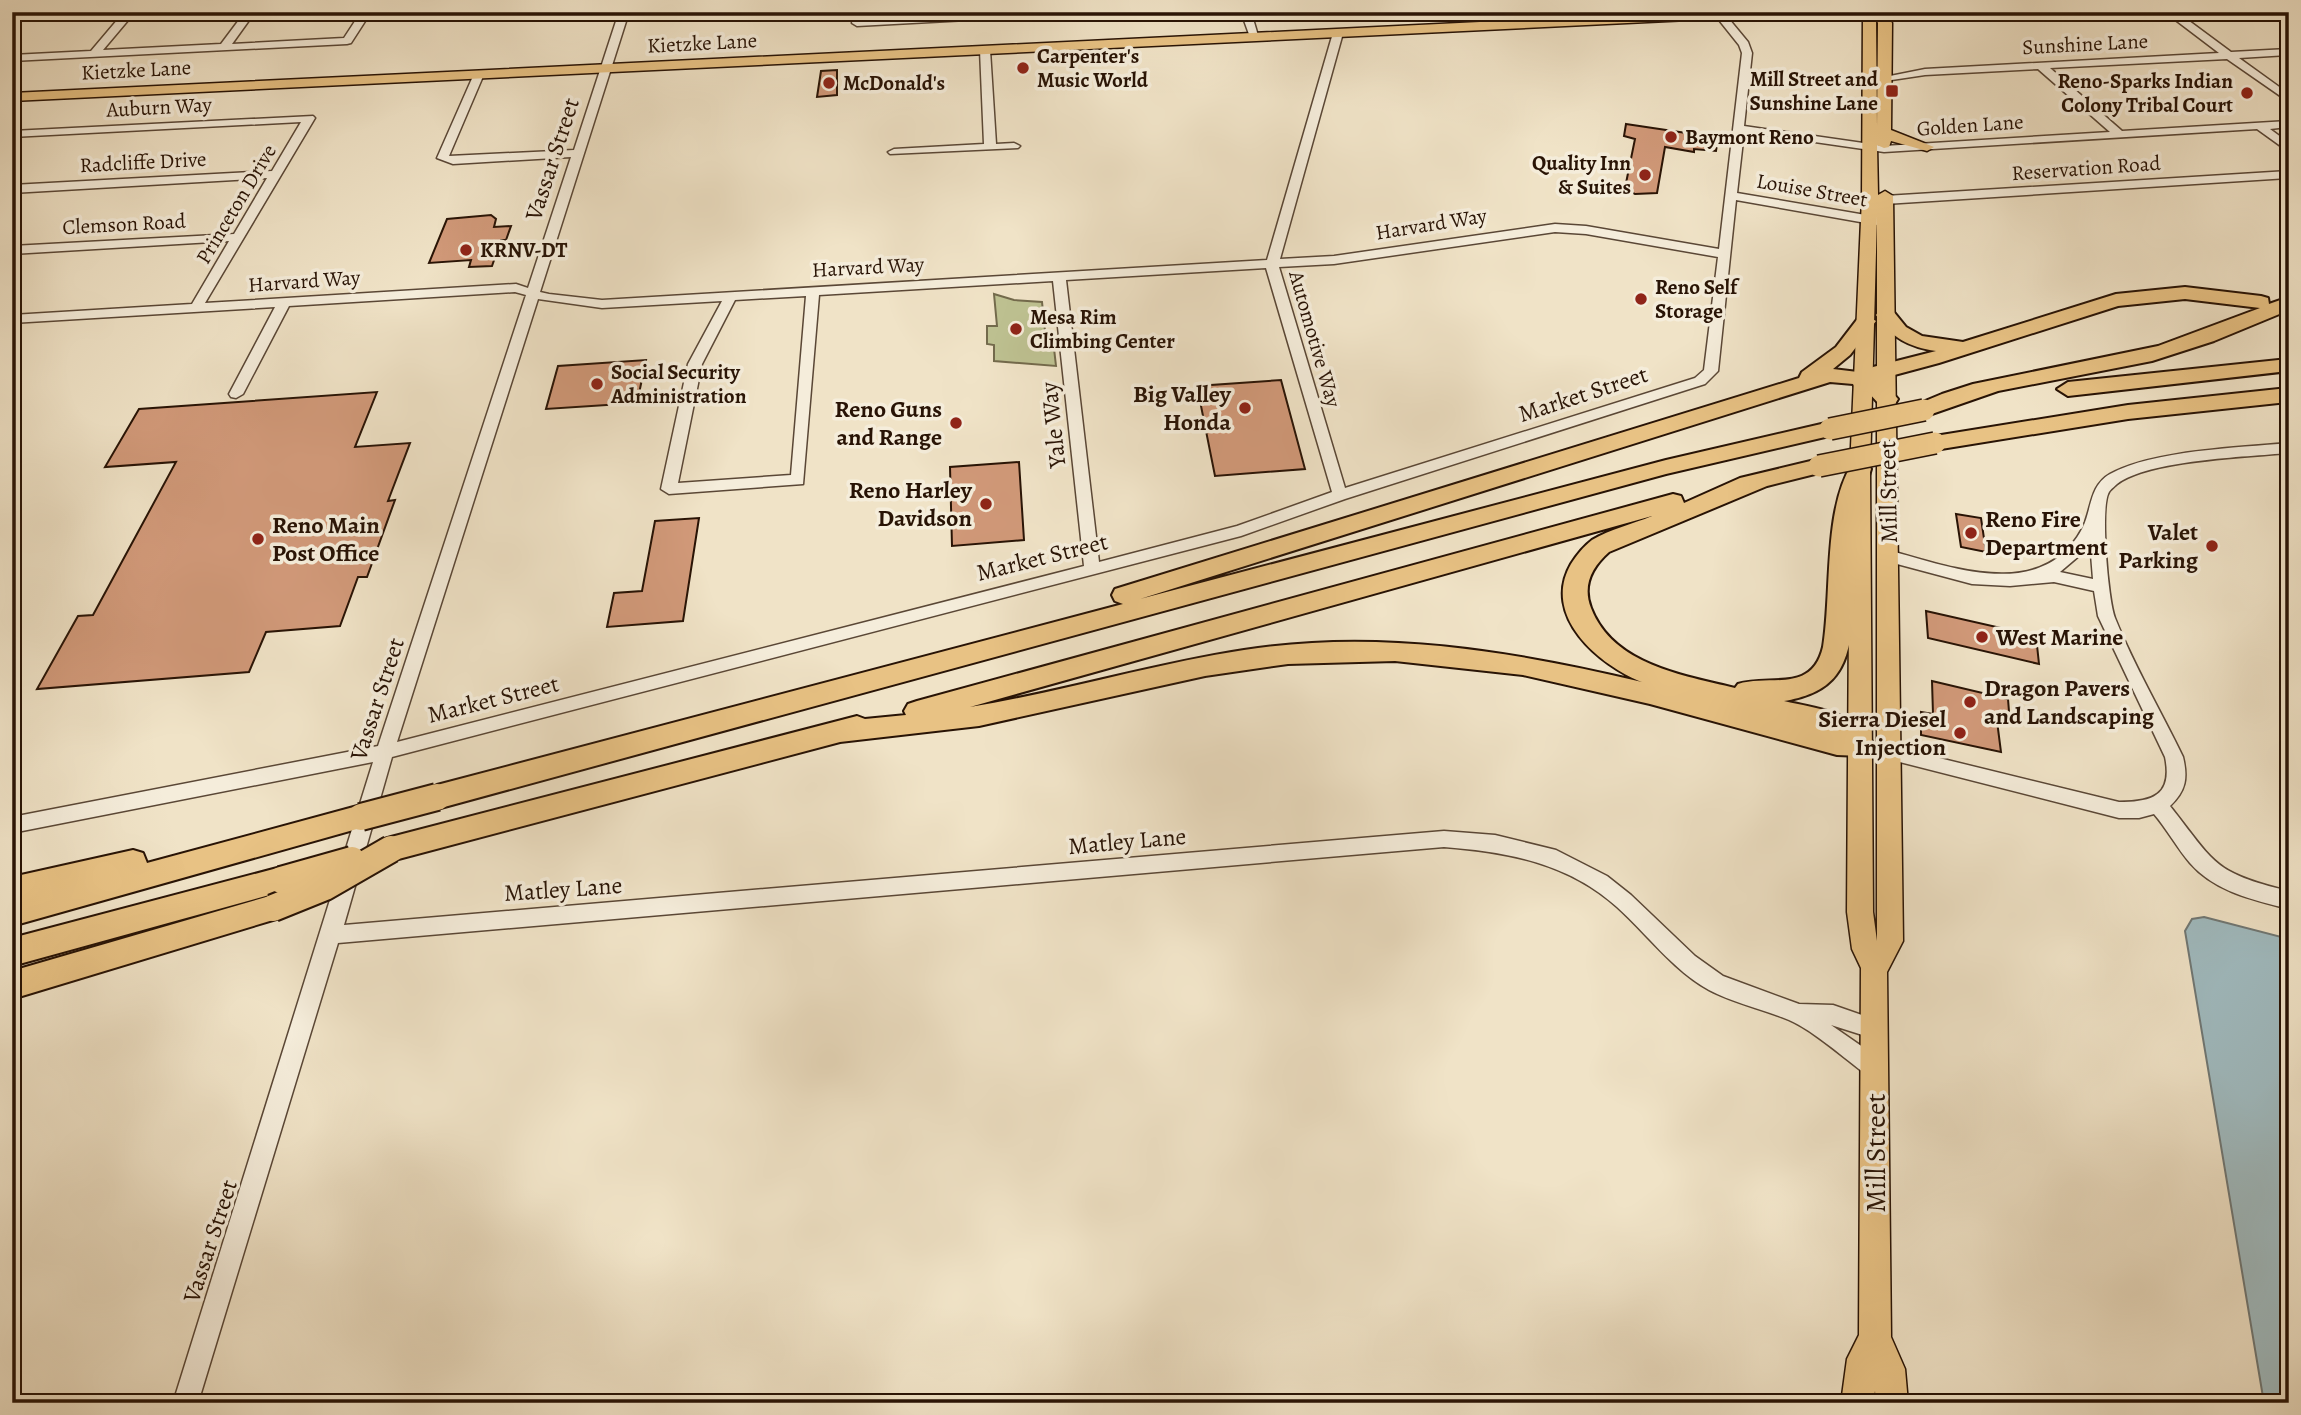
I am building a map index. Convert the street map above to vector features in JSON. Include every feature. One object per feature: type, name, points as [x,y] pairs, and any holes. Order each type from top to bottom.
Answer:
[{"type":"highway","points":[[1865,382],[1886,370],[1933,359],[1977,343],[2133,297],[2197,293],[2261,302]]},
{"type":"highway","points":[[1925,409],[1982,388],[2161,353],[2289,303]]},
{"type":"highway","points":[[1886,315],[1900,333],[1922,343],[1942,346],[1977,343]]},
{"type":"highway","points":[[1779,392],[1805,380],[1834,360],[1866,321]]},
{"type":"highway","points":[[12,890],[361,817],[1666,467],[1830,429],[1925,409],[2024,394],[2289,365]]},
{"type":"highway","points":[[999,645],[1148,587],[1832,375],[1865,382],[1887,399]]},
{"type":"highway","points":[[12,952],[277,894],[325,887],[391,849],[842,732],[1763,479],[1936,443],[2118,413],[2289,395]]},
{"type":"highway","points":[[1665,680],[1779,692],[1803,687],[1826,670],[1835,654],[1846,565],[1847,516],[1860,469]]},
{"type":"highway","points":[[1763,479],[1611,540],[1592,553],[1580,568],[1575,597],[1581,615],[1591,633],[1622,660],[1665,680],[1838,725],[1851,732],[1861,745]]},
{"type":"highway","points":[[842,732],[988,714],[1249,658],[1329,651],[1397,650],[1466,654],[1524,664],[1837,744],[1861,745]]},
{"type":"highway","points":[[12,913],[297,830]]},
{"type":"highway","points":[[12,985],[277,894]]},
{"type":"main road","name":"Kietzke Lane","points":[[12,97],[1338,33],[1642,15],[1772,12]]},
{"type":"main road","name":"Mill Street","points":[[1869,12],[1877,149],[1877,221],[1886,315],[1890,753],[1890,941],[1885,955],[1874,968]]},
{"type":"main road","name":"Mill Street","points":[[1878,12],[1885,23],[1885,132],[1877,149],[1885,200],[1877,221],[1866,321],[1860,469],[1860,912],[1865,949],[1874,968],[1875,1338],[1889,1369],[1892,1403]]},
{"type":"main road","points":[[1885,132],[1902,141],[1927,147]]},
{"type":"main road","points":[[1861,745],[1890,753]]},
{"type":"main road","name":"Mill Street","points":[[1857,1403],[1863,1359],[1875,1338]]},
{"type":"street","points":[[12,15],[80,12]]},
{"type":"street","points":[[94,54],[130,12]]},
{"type":"street","points":[[223,47],[250,12]]},
{"type":"street","points":[[12,58],[347,41],[366,12]]},
{"type":"street","name":"Vassar Street","points":[[185,1403],[331,935],[385,752],[624,12]]},
{"type":"street","points":[[858,18],[1060,12]]},
{"type":"street","points":[[1246,12],[1255,37]]},
{"type":"street","points":[[2170,12],[2289,99]]},
{"type":"street","name":"Market Street","points":[[12,825],[385,752],[1241,531],[1340,495],[1700,381],[1711,371],[1747,50],[1720,15]]},
{"type":"street","name":"Automotive Way","points":[[1338,33],[1272,264],[1340,495]]},
{"type":"street","points":[[985,50],[990,147]]},
{"type":"street","name":"Sunshine Lane","points":[[1885,78],[1925,72],[2289,52]]},
{"type":"street","name":"Sunshine Lane","points":[[1885,61],[1901,69],[1925,72]]},
{"type":"street","points":[[2041,66],[2119,134]]},
{"type":"street","points":[[480,74],[443,158],[453,161],[579,153]]},
{"type":"street","name":"Auburn Way","points":[[12,134],[309,118]]},
{"type":"street","name":"Princeton Drive","points":[[196,308],[309,118]]},
{"type":"street","name":"Golden Lane","points":[[1738,128],[1877,149],[2289,124]]},
{"type":"street","points":[[2260,126],[2289,149]]},
{"type":"street","points":[[894,152],[1014,146]]},
{"type":"street","name":"Radcliffe Drive","points":[[12,189],[276,174]]},
{"type":"street","name":"Reservation Road","points":[[1885,200],[2289,174]]},
{"type":"street","name":"Louise Street","points":[[1731,195],[1877,221]]},
{"type":"street","name":"Harvard Way","points":[[12,319],[516,288],[592,304],[732,296],[1334,260],[1555,228],[1586,230],[1724,254]]},
{"type":"street","name":"Clemson Road","points":[[12,250],[239,237]]},
{"type":"street","name":"Yale Way","points":[[1059,276],[1092,569]]},
{"type":"street","points":[[732,296],[695,364],[669,489],[798,480],[813,291]]},
{"type":"street","points":[[236,394],[284,303]]},
{"type":"street","points":[[2021,579],[2052,569],[2069,556],[2087,536],[2104,486],[2125,471],[2289,448]]},
{"type":"street","points":[[1890,753],[2108,808],[2139,810],[2158,805],[2173,790],[2177,766],[2109,626],[2101,587],[2098,504]]},
{"type":"street","points":[[1888,556],[1972,578],[2021,579],[2054,576],[2101,587]]},
{"type":"street","points":[[2158,805],[2199,860],[2213,873],[2250,890],[2289,900]]},
{"type":"street","name":"Matley Lane","points":[[331,935],[1444,839],[1522,848],[1576,868],[1624,901],[1677,954],[1716,983],[1799,1014],[1833,1015],[1875,1029]]},
{"type":"street","points":[[1799,1014],[1875,1068]]},
{"type":"green space","name":"Mesa Rim Climbing Center","points":[[994,294],[1014,300],[1042,302],[1045,331],[1052,331],[1056,366],[994,361],[994,345],[987,344],[987,326],[997,326]]},
{"type":"water","points":[[2204,917],[2289,939],[2289,1403],[2264,1403],[2185,931],[2192,919]]},
{"type":"building","name":"McDonald's","points":[[837,70],[837,95],[817,97],[821,71]]},
{"type":"building","points":[[1626,124],[1713,137],[1718,139],[1716,151],[1694,149],[1694,152],[1665,147],[1657,193],[1635,194],[1625,188],[1635,139],[1624,136]]},
{"type":"building","name":"KRNV-DT","points":[[491,215],[496,219],[494,227],[511,226],[506,240],[501,240],[492,266],[469,267],[471,260],[429,263],[447,219]]},
{"type":"building","name":"Social Security Administration","points":[[646,360],[637,403],[546,409],[558,366]]},
{"type":"building","name":"Big Valley Honda","points":[[1281,380],[1305,469],[1215,476],[1197,386]]},
{"type":"building","name":"Reno Main Post Office","points":[[377,392],[355,447],[410,443],[388,501],[395,500],[367,577],[358,577],[340,626],[266,632],[249,672],[37,689],[78,616],[93,615],[176,462],[105,467],[139,409]]},
{"type":"building","name":"Reno Harley Davidson","points":[[1019,462],[1024,540],[952,546],[950,467]]},
{"type":"building","name":"Reno Fire Department","points":[[1956,514],[1981,518],[1986,552],[1961,547]]},
{"type":"building","points":[[699,518],[683,621],[607,627],[614,593],[642,591],[655,521]]},
{"type":"building","name":"West Marine","points":[[1926,611],[2036,636],[2039,664],[1928,638]]},
{"type":"building","points":[[1932,681],[2008,699],[2010,724],[1997,721],[2001,752],[1921,735],[1921,712],[1933,714]]},
{"type":"place","name":"Carpenter's Music World","points":[[1023,68]]},
{"type":"place","name":"McDonald's","points":[[829,83]]},
{"type":"place","name":"Mill Street and Sunshine Lane","points":[[1892,91]]},
{"type":"place","name":"Reno-Sparks Indian Colony Tribal Court","points":[[2247,93]]},
{"type":"place","name":"Baymont Reno","points":[[1671,137]]},
{"type":"place","name":"Quality Inn & Suites","points":[[1645,175]]},
{"type":"place","name":"KRNV-DT","points":[[466,250]]},
{"type":"place","name":"Reno Self Storage","points":[[1641,299]]},
{"type":"place","name":"Mesa Rim Climbing Center","points":[[1016,329]]},
{"type":"place","name":"Social Security Administration","points":[[597,384]]},
{"type":"place","name":"Big Valley Honda","points":[[1245,408]]},
{"type":"place","name":"Reno Guns and Range","points":[[956,423]]},
{"type":"place","name":"Reno Harley Davidson","points":[[986,504]]},
{"type":"place","name":"Reno Fire Department","points":[[1971,533]]},
{"type":"place","name":"Reno Main Post Office","points":[[258,539]]},
{"type":"place","name":"Valet Parking","points":[[2212,546]]},
{"type":"place","name":"West Marine","points":[[1982,637]]},
{"type":"place","name":"Dragon Pavers and Landscaping","points":[[1970,702]]},
{"type":"place","name":"Sierra Diesel Injection","points":[[1960,733]]}]
